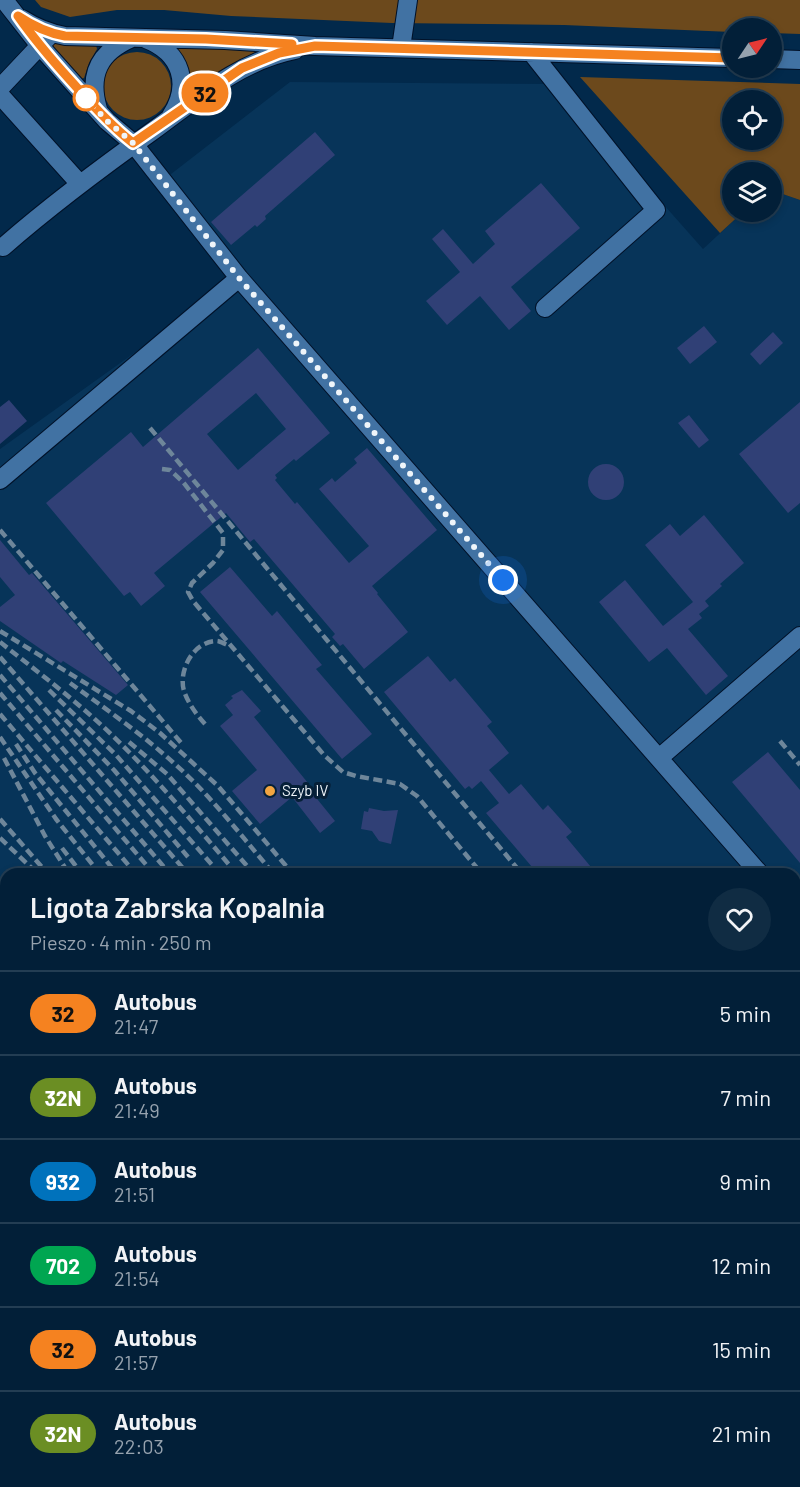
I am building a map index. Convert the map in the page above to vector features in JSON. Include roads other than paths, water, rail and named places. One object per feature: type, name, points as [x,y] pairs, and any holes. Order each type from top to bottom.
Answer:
[{"type":"street","points":[[4,0],[18,16],[46,40],[98,111],[133,143],[239,278],[755,868]]},
{"type":"street","points":[[401,48],[408,0]]},
{"type":"street","points":[[0,88],[46,40],[138,37],[315,46],[722,58]]},
{"type":"street","points":[[98,111],[93,95],[94,77],[98,67],[113,48],[138,37],[165,49],[178,69],[182,81],[182,93],[169,119]]},
{"type":"street","points":[[3,247],[53,204],[133,143],[242,68],[279,53],[315,46]]},
{"type":"street","points":[[531,52],[656,210],[545,308]]},
{"type":"street","points":[[782,59],[800,60]]},
{"type":"street","points":[[0,95],[80,184]]},
{"type":"street","points":[[0,480],[239,278]]},
{"type":"street","points":[[659,758],[800,636]]},
{"type":"railway","points":[[150,428],[517,868]]},
{"type":"railway","points":[[162,469],[170,470],[183,482],[223,533],[223,550],[192,583],[188,592],[193,601],[324,755],[343,772],[400,784],[417,796],[477,868]]},
{"type":"railway","points":[[0,530],[183,745]]},
{"type":"railway","points":[[0,631],[131,711],[160,733],[218,786],[288,868]]},
{"type":"railway","points":[[205,724],[184,691],[185,666],[194,652],[208,642],[218,641],[230,646]]},
{"type":"railway","points":[[0,642],[114,737],[162,787],[232,868]]},
{"type":"railway","points":[[0,657],[183,868]]},
{"type":"railway","points":[[0,675],[165,868]]},
{"type":"railway","points":[[70,683],[137,733],[189,777],[269,868]]},
{"type":"railway","points":[[49,690],[116,755],[215,868]]},
{"type":"railway","points":[[0,693],[149,868]]},
{"type":"railway","points":[[56,710],[114,770],[188,857]]},
{"type":"railway","points":[[0,714],[131,868]]},
{"type":"railway","points":[[0,737],[56,819],[95,868]]},
{"type":"railway","points":[[780,741],[800,765]]},
{"type":"railway","points":[[129,742],[167,774],[249,868]]},
{"type":"railway","points":[[16,744],[35,773],[112,868]]},
{"type":"railway","points":[[4,758],[45,836],[65,868]]},
{"type":"railway","points":[[0,819],[43,868]]},
{"type":"railway","points":[[0,838],[32,868]]},
{"type":"railway","points":[[62,848],[77,868]]},
{"type":"place","name":"Szyb IV","points":[[270,791]]}]
